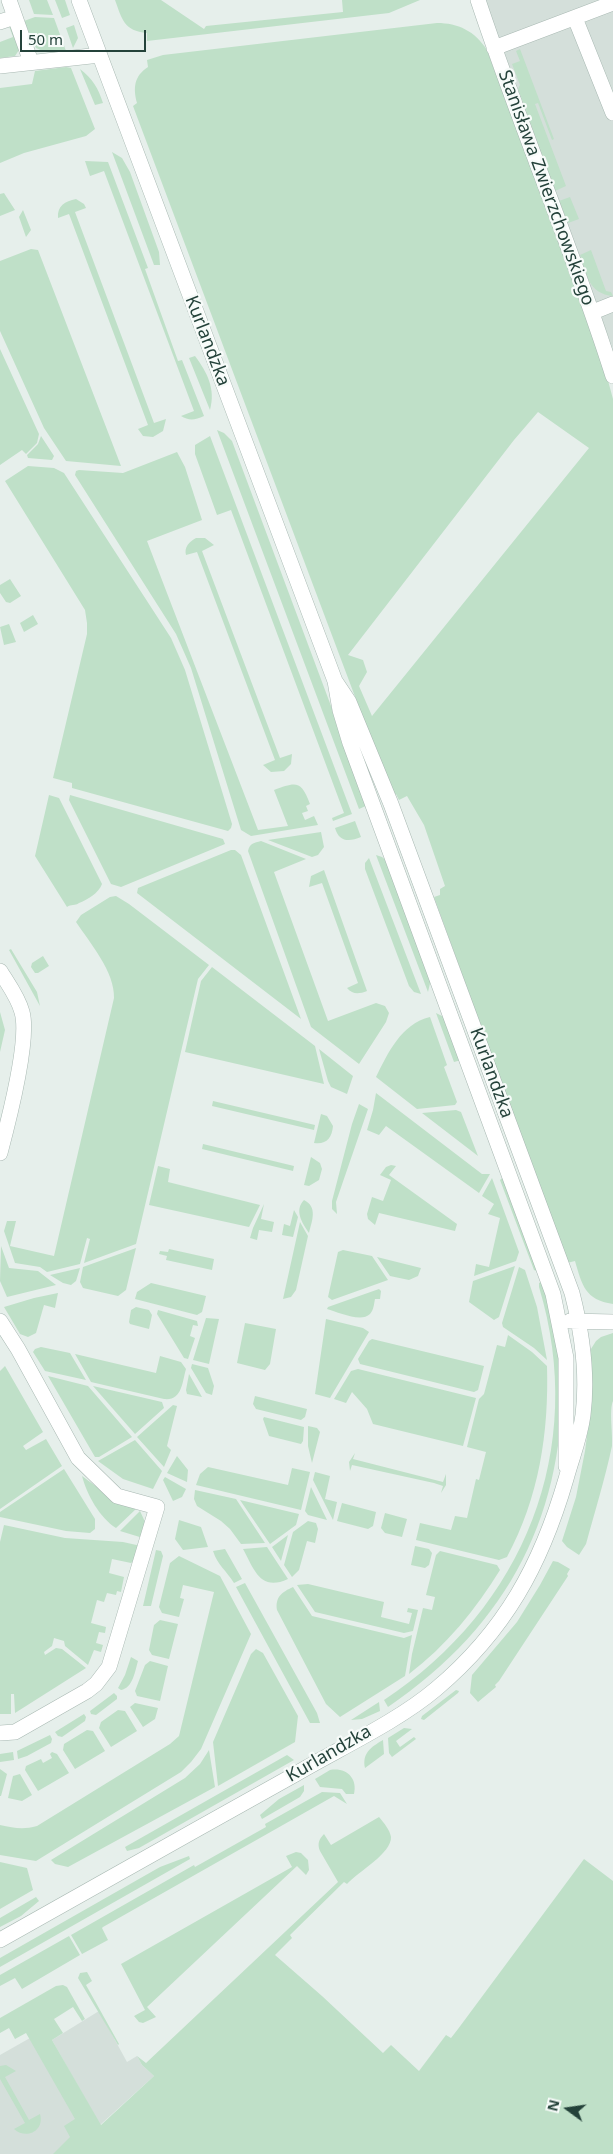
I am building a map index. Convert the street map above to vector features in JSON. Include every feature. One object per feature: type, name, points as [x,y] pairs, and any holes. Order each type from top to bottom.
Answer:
[{"type":"street","points":[[9,0],[31,62]]},
{"type":"street","name":"Kurlandzka","points":[[79,0],[335,681],[340,710],[350,743],[512,1178],[553,1294],[560,1320],[566,1358],[568,1387],[566,1478]]},
{"type":"street","name":"Stanisława Zwierzchowskiego","points":[[478,0],[494,48],[593,312],[613,376]]},
{"type":"street","points":[[494,48],[613,3]]},
{"type":"street","points":[[0,22],[15,17]]},
{"type":"street","points":[[575,18],[613,113]]},
{"type":"street","points":[[0,66],[100,55]]},
{"type":"street","points":[[593,312],[613,304]]},
{"type":"street","name":"Kurlandzka","points":[[0,1940],[343,1747],[405,1711],[435,1690],[483,1642],[514,1601],[545,1544],[579,1439],[585,1380],[579,1321],[570,1285],[414,863],[357,720],[349,702],[335,681]]},
{"type":"street","points":[[0,971],[16,996],[23,1013],[24,1030],[20,1064],[0,1153]]},
{"type":"street","points":[[560,1320],[613,1322]]},
{"type":"street","points":[[0,1321],[18,1349],[78,1458],[117,1496],[157,1507],[109,1667],[96,1684],[87,1691],[16,1732],[0,1733]]},
{"type":"shaded area","points":[[482,0],[613,0],[613,349]]},
{"type":"shaded area","points":[[99,2011],[127,2062],[137,2056],[142,2065],[154,2076],[100,2125],[52,2040]]},
{"type":"shaded area","points":[[30,2038],[86,2136],[67,2154],[0,2154],[0,2055]]},
{"type":"green space","points":[[29,0],[47,0],[53,15],[34,14]]},
{"type":"green space","points":[[55,0],[65,0],[70,15],[62,18]]},
{"type":"green space","points":[[115,0],[161,0],[204,29],[206,26],[343,12],[342,0],[420,0],[389,13],[147,41],[147,33],[133,30],[125,23]]},
{"type":"green space","points":[[35,17],[54,18],[66,51],[45,52],[36,48],[24,21]]},
{"type":"green space","points":[[437,23],[459,27],[471,33],[487,50],[604,366],[613,399],[613,1304],[596,1299],[591,1295],[583,1284],[575,1261],[567,1263],[434,897],[440,895],[440,889],[445,886],[424,825],[407,796],[399,800],[396,794],[392,795],[133,106],[137,103],[135,87],[137,78],[148,67],[147,60],[163,55]],"holes":[[[538,412],[589,448],[372,716],[359,686],[367,672],[363,660],[348,655],[514,440]]]},
{"type":"green space","points":[[74,25],[78,38],[73,48],[66,28]]},
{"type":"green space","points":[[9,26],[11,26],[19,50],[15,56],[0,58],[0,42],[13,37]]},
{"type":"green space","points":[[520,49],[554,139],[552,140],[538,103],[535,104],[566,186],[555,191],[518,89],[520,85],[512,64],[520,61],[516,51]]},
{"type":"green space","points":[[71,68],[95,129],[86,136],[24,153],[0,163],[0,88],[32,84],[35,71]]},
{"type":"green space","points":[[80,69],[95,84],[103,103],[95,105]]},
{"type":"green space","points":[[112,152],[122,158],[130,172],[159,252],[160,265],[154,265]]},
{"type":"green space","points":[[85,161],[108,162],[148,268],[145,269],[178,361],[182,360],[204,416],[187,419],[181,416],[194,411],[104,171],[90,176]]},
{"type":"green space","points":[[4,193],[15,210],[0,216],[0,194]]},
{"type":"green space","points":[[570,197],[579,219],[568,223],[559,201]]},
{"type":"green space","points":[[76,199],[84,204],[86,208],[75,212],[154,423],[166,419],[163,431],[153,437],[143,436],[138,429],[148,425],[69,214],[58,218],[60,207],[68,201]]},
{"type":"green space","points":[[23,210],[31,230],[26,237],[19,217]]},
{"type":"green space","points":[[31,249],[38,250],[121,466],[66,461],[44,428],[0,331],[0,261]]},
{"type":"green space","points":[[591,250],[606,291],[611,292],[613,296],[599,291],[587,276],[580,255]]},
{"type":"green space","points":[[0,349],[39,434],[37,443],[26,454],[22,450],[0,465]]},
{"type":"green space","points":[[195,356],[203,368],[211,388],[212,402],[210,410],[189,358]]},
{"type":"green space","points":[[217,430],[224,433],[232,441],[368,805],[359,809]]},
{"type":"green space","points":[[41,436],[54,456],[52,460],[28,458],[27,455],[38,444]]},
{"type":"green space","points":[[210,436],[352,814],[333,821],[332,818],[344,813],[231,510],[217,515],[195,454],[195,445]]},
{"type":"green space","points":[[177,452],[185,467],[202,520],[147,541],[258,830],[288,826],[274,790],[288,785],[297,785],[304,791],[310,804],[306,806],[308,811],[302,813],[305,820],[314,816],[318,825],[251,836],[241,830],[191,668],[176,634],[75,475],[76,471],[79,470],[123,473]]},
{"type":"green space","points":[[28,466],[54,468],[64,473],[171,638],[185,670],[232,824],[228,831],[72,788],[72,783],[53,778],[87,634],[87,623],[85,610],[5,481]]},
{"type":"green space","points":[[196,538],[205,538],[214,545],[202,551],[280,758],[292,754],[291,764],[284,771],[271,772],[263,765],[275,760],[197,552],[186,555],[188,545]]},
{"type":"green space","points":[[10,579],[21,596],[10,603],[6,602],[0,593],[0,585]]},
{"type":"green space","points":[[33,615],[38,624],[24,632],[20,623]]},
{"type":"green space","points":[[9,624],[16,642],[4,645],[0,627]]},
{"type":"green space","points":[[49,795],[59,798],[102,884],[96,893],[89,898],[67,907],[35,856]]},
{"type":"green space","points":[[70,795],[223,839],[225,844],[121,887],[111,884],[69,800]]},
{"type":"green space","points":[[355,821],[361,837],[345,840],[339,836],[335,828]]},
{"type":"green space","points":[[321,832],[324,847],[318,855],[312,857],[268,840]]},
{"type":"green space","points":[[261,841],[306,859],[274,872],[328,1021],[376,1003],[385,1006],[389,1013],[386,1022],[359,1064],[311,1027],[248,851],[251,845]]},
{"type":"green space","points":[[235,850],[241,855],[301,1019],[137,893],[138,888]]},
{"type":"green space","points":[[376,855],[388,862],[431,979],[428,992]]},
{"type":"green space","points":[[369,858],[421,994],[414,992],[409,986],[365,869],[365,863]]},
{"type":"green space","points":[[324,870],[367,991],[354,993],[347,988],[358,983],[322,883],[309,887],[311,876]]},
{"type":"green space","points":[[116,896],[209,965],[198,979],[136,1244],[84,1263],[90,1239],[87,1238],[80,1264],[47,1272],[40,1267],[15,1263],[4,1231],[7,1221],[16,1221],[10,1246],[54,1256],[114,998],[113,988],[106,968],[76,922],[81,915],[110,897]]},
{"type":"green space","points":[[11,949],[37,992],[40,1006],[9,950]]},
{"type":"green space","points":[[43,956],[49,966],[35,973],[31,967],[32,963]]},
{"type":"green space","points":[[212,967],[315,1046],[324,1084],[185,1052],[201,981]]},
{"type":"green space","points":[[0,1012],[5,1030],[0,1052]]},
{"type":"green space","points":[[436,1013],[446,1018],[461,1060],[454,1062]]},
{"type":"green space","points":[[430,1017],[447,1065],[444,1067],[457,1102],[455,1105],[417,1109],[376,1077],[391,1049],[403,1033],[411,1026]]},
{"type":"green space","points":[[319,1049],[353,1076],[347,1094],[331,1087]]},
{"type":"green space","points":[[376,1093],[482,1174],[490,1174],[479,1193],[386,1126],[379,1135],[367,1130]]},
{"type":"green space","points":[[213,1101],[315,1125],[314,1130],[212,1106]]},
{"type":"green space","points":[[359,1104],[368,1109],[336,1202],[337,1214],[332,1209],[332,1201]]},
{"type":"green space","points":[[456,1110],[461,1112],[478,1156],[422,1113]]},
{"type":"green space","points":[[321,1114],[327,1116],[333,1126],[328,1140],[322,1143],[314,1143]]},
{"type":"green space","points":[[203,1144],[294,1166],[293,1171],[202,1149]]},
{"type":"green space","points":[[311,1157],[320,1163],[322,1169],[319,1180],[309,1186],[304,1185]]},
{"type":"green space","points":[[158,1166],[170,1169],[168,1182],[260,1205],[249,1227],[149,1205]]},
{"type":"green space","points":[[396,1166],[389,1175],[457,1224],[455,1231],[379,1213],[375,1225],[368,1219],[367,1214],[372,1197],[383,1201],[391,1180],[380,1175],[386,1167]]},
{"type":"green space","points":[[506,1174],[539,1272],[534,1270],[500,1180]]},
{"type":"green space","points":[[492,1178],[519,1252],[516,1261],[474,1276],[476,1264],[489,1267],[500,1218],[488,1214],[494,1204],[482,1196]]},
{"type":"green space","points":[[304,1200],[313,1210],[309,1233],[299,1212]]},
{"type":"green space","points":[[264,1204],[261,1219],[274,1222],[272,1232],[259,1230],[257,1240],[250,1238],[253,1228]]},
{"type":"green space","points":[[294,1210],[298,1217],[293,1237],[282,1235],[284,1224],[290,1226]]},
{"type":"green space","points":[[300,1222],[308,1236],[296,1290],[291,1297],[283,1299]]},
{"type":"green space","points":[[1,1246],[9,1268],[38,1271],[56,1285],[7,1297],[0,1281]]},
{"type":"green space","points":[[136,1248],[126,1290],[118,1296],[83,1288],[80,1282],[83,1267]]},
{"type":"green space","points":[[169,1249],[214,1259],[212,1270],[166,1260],[167,1256],[159,1254],[160,1251],[168,1252]]},
{"type":"green space","points":[[343,1250],[372,1256],[388,1280],[332,1300],[328,1297],[338,1252]]},
{"type":"green space","points":[[377,1257],[421,1268],[418,1276],[409,1280],[390,1276]]},
{"type":"green space","points":[[515,1266],[499,1317],[494,1320],[469,1302],[473,1281]]},
{"type":"green space","points":[[519,1267],[525,1270],[537,1307],[547,1360],[534,1348],[503,1327],[502,1323]]},
{"type":"green space","points":[[80,1268],[76,1281],[71,1285],[63,1283],[50,1275]]},
{"type":"green space","points":[[545,1280],[558,1334],[562,1366],[561,1419],[554,1469],[541,1516],[522,1560],[498,1602],[467,1640],[430,1675],[388,1707],[384,1700],[433,1662],[474,1619],[507,1572],[532,1520],[548,1465],[555,1407],[552,1347],[539,1287],[539,1283]]},
{"type":"green space","points":[[151,1283],[206,1296],[202,1312],[197,1315],[135,1299],[137,1292]]},
{"type":"green space","points":[[379,1289],[381,1291],[380,1299],[375,1299],[372,1311],[366,1316],[349,1316],[327,1309],[328,1307]]},
{"type":"green space","points":[[58,1293],[55,1308],[44,1305],[36,1333],[28,1337],[20,1334],[4,1307]]},
{"type":"green space","points":[[136,1307],[149,1310],[152,1315],[149,1329],[130,1324],[131,1310]]},
{"type":"green space","points":[[158,1310],[197,1321],[198,1326],[193,1325],[190,1336],[195,1338],[188,1359],[184,1358],[157,1314]]},
{"type":"green space","points":[[206,1318],[219,1319],[209,1364],[193,1360]]},
{"type":"green space","points":[[326,1319],[363,1328],[369,1332],[330,1398],[315,1394]]},
{"type":"green space","points":[[245,1323],[276,1329],[270,1364],[265,1370],[237,1363]]},
{"type":"green space","points":[[613,1333],[612,1446],[586,1544],[579,1555],[562,1541],[576,1497],[585,1451],[588,1428],[589,1352],[601,1337]]},
{"type":"green space","points":[[508,1335],[532,1352],[547,1366],[547,1391],[544,1440],[534,1488],[518,1535],[507,1557],[499,1560],[416,1540],[420,1523],[451,1530],[455,1516],[467,1518],[476,1479],[479,1480],[486,1452],[467,1447],[479,1399],[484,1394],[497,1345],[505,1347]]},
{"type":"green space","points":[[372,1339],[484,1366],[478,1390],[474,1392],[360,1364],[358,1359]]},
{"type":"green space","points":[[41,1347],[70,1353],[86,1380],[45,1371],[33,1352]]},
{"type":"green space","points":[[75,1354],[156,1373],[160,1356],[181,1362],[186,1369],[178,1394],[170,1399],[164,1399],[91,1382]]},
{"type":"green space","points":[[192,1364],[208,1368],[214,1386],[212,1395],[206,1393],[191,1368]]},
{"type":"green space","points":[[5,1366],[43,1432],[23,1446],[26,1450],[46,1439],[62,1466],[0,1509],[0,1371]]},
{"type":"green space","points":[[358,1369],[476,1398],[463,1446],[373,1424],[367,1409],[352,1392],[346,1403],[334,1399],[351,1371]]},
{"type":"green space","points":[[189,1374],[202,1397],[187,1394]]},
{"type":"green space","points":[[48,1376],[88,1386],[132,1437],[99,1457],[95,1457]]},
{"type":"green space","points":[[93,1386],[162,1402],[164,1408],[135,1434]]},
{"type":"green space","points":[[255,1396],[307,1409],[305,1417],[301,1420],[256,1409],[253,1404]]},
{"type":"green space","points":[[173,1405],[177,1406],[167,1446],[171,1450],[164,1467],[137,1437]]},
{"type":"green space","points":[[264,1417],[304,1427],[301,1444],[269,1436]]},
{"type":"green space","points":[[308,1426],[317,1428],[320,1432],[312,1463],[308,1446]]},
{"type":"green space","points":[[135,1440],[162,1471],[153,1489],[123,1479],[98,1461]]},
{"type":"green space","points":[[355,1453],[353,1459],[443,1482],[446,1474],[446,1485],[441,1493],[443,1486],[434,1483],[352,1465],[350,1471],[349,1462]]},
{"type":"green space","points":[[177,1456],[188,1470],[187,1482],[167,1473]]},
{"type":"green space","points":[[208,1467],[288,1485],[292,1468],[310,1472],[301,1510],[196,1485],[200,1474]]},
{"type":"green space","points":[[64,1469],[95,1519],[95,1529],[90,1533],[66,1531],[0,1517],[0,1512]]},
{"type":"green space","points":[[315,1472],[330,1476],[325,1499],[337,1502],[333,1520],[313,1480]]},
{"type":"green space","points":[[82,1476],[109,1496],[137,1508],[116,1528],[110,1524],[95,1505],[87,1491]]},
{"type":"green space","points":[[165,1477],[186,1489],[182,1497],[173,1501],[163,1480]]},
{"type":"green space","points":[[311,1487],[327,1520],[308,1515],[305,1511]]},
{"type":"green space","points":[[195,1490],[236,1499],[265,1543],[241,1544],[230,1529],[221,1521],[197,1506],[194,1499]]},
{"type":"green space","points":[[240,1500],[299,1514],[296,1525],[270,1544]]},
{"type":"green space","points":[[342,1503],[376,1512],[373,1526],[368,1529],[337,1521]]},
{"type":"green space","points":[[140,1511],[146,1524],[143,1538],[120,1531]]},
{"type":"green space","points":[[385,1513],[407,1519],[402,1537],[385,1533],[381,1528]]},
{"type":"green space","points":[[179,1520],[201,1527],[208,1547],[183,1550],[175,1539]]},
{"type":"green space","points":[[308,1521],[316,1523],[318,1529],[315,1543],[307,1541],[299,1570],[292,1577],[284,1565],[293,1532]]},
{"type":"green space","points":[[4,1525],[65,1538],[123,1542],[141,1546],[135,1560],[131,1563],[112,1559],[109,1573],[124,1577],[121,1592],[117,1591],[116,1595],[107,1593],[104,1602],[97,1600],[91,1623],[106,1627],[105,1633],[99,1632],[96,1643],[103,1645],[101,1652],[94,1650],[88,1665],[65,1646],[64,1641],[54,1638],[52,1646],[44,1652],[45,1655],[56,1648],[62,1649],[86,1668],[15,1713],[14,1694],[11,1694],[11,1714],[0,1714],[0,1542]]},
{"type":"green space","points":[[288,1535],[281,1561],[272,1547]]},
{"type":"green space","points":[[415,1546],[429,1549],[432,1553],[429,1565],[425,1568],[411,1565]]},
{"type":"green space","points":[[267,1547],[288,1579],[271,1583],[264,1580],[255,1571],[243,1549]]},
{"type":"green space","points":[[225,1549],[242,1579],[234,1583],[213,1551]]},
{"type":"green space","points":[[156,1550],[161,1551],[163,1556],[151,1606],[143,1606]]},
{"type":"green space","points":[[440,1551],[497,1565],[500,1570],[481,1599],[448,1639],[409,1674],[423,1608],[432,1610],[435,1597],[426,1595],[436,1555]]},
{"type":"green space","points":[[179,1556],[220,1576],[251,1634],[201,1749],[181,1772],[36,1861],[0,1855],[0,1825],[18,1828],[37,1826],[170,1744],[179,1736],[214,1592],[183,1585],[180,1598],[184,1599],[179,1617],[162,1613],[159,1607],[170,1563]]},
{"type":"green space","points":[[553,1561],[570,1569],[567,1574],[568,1576],[495,1685],[496,1687],[478,1702],[470,1693],[472,1675],[517,1622]]},
{"type":"green space","points":[[245,1583],[317,1713],[320,1723],[310,1723],[236,1587]]},
{"type":"green space","points":[[308,1584],[384,1602],[381,1617],[409,1624],[412,1613],[407,1612],[408,1608],[418,1610],[413,1631],[404,1633],[315,1612],[297,1585]]},
{"type":"green space","points":[[293,1587],[312,1616],[404,1638],[412,1635],[405,1676],[340,1717],[326,1704],[277,1610],[277,1602],[280,1595]]},
{"type":"green space","points":[[160,1620],[178,1624],[169,1659],[152,1655],[149,1650],[154,1625]]},
{"type":"green space","points":[[256,1649],[263,1653],[298,1716],[295,1742],[218,1786],[213,1742],[251,1654]]},
{"type":"green space","points":[[131,1657],[138,1661],[131,1683],[121,1690],[118,1688]]},
{"type":"green space","points":[[150,1661],[168,1666],[160,1701],[137,1696],[135,1691],[145,1665]]},
{"type":"green space","points":[[456,1690],[459,1691],[458,1693],[424,1720],[421,1719],[422,1716]]},
{"type":"green space","points":[[114,1693],[117,1699],[96,1715],[91,1714],[90,1711]]},
{"type":"green space","points":[[379,1702],[380,1711],[362,1719],[351,1720]]},
{"type":"green space","points":[[135,1703],[158,1708],[155,1719],[143,1727],[130,1707]]},
{"type":"green space","points":[[118,1710],[125,1711],[137,1731],[111,1747],[99,1728],[101,1722]]},
{"type":"green space","points":[[84,1714],[86,1717],[85,1721],[62,1737],[58,1736],[55,1732]]},
{"type":"green space","points":[[404,1728],[412,1729],[396,1741],[400,1747],[414,1737],[416,1739],[392,1757],[389,1753],[388,1738]]},
{"type":"green space","points":[[87,1730],[93,1731],[105,1751],[75,1769],[63,1750],[64,1744]]},
{"type":"green space","points":[[50,1735],[51,1743],[18,1759],[17,1751]]},
{"type":"green space","points":[[383,1740],[384,1754],[365,1768],[366,1754]]},
{"type":"green space","points":[[209,1750],[215,1787],[68,1867],[55,1864],[51,1860],[185,1778],[200,1764]]},
{"type":"green space","points":[[13,1752],[14,1760],[0,1762],[0,1754]]},
{"type":"green space","points":[[52,1752],[57,1754],[69,1773],[38,1791],[25,1770],[26,1766],[41,1759],[43,1763],[52,1758],[50,1754]]},
{"type":"green space","points":[[287,1755],[294,1760],[139,1848],[127,1851],[125,1847]]},
{"type":"green space","points":[[0,1769],[7,1774],[1,1796],[0,1796]]},
{"type":"green space","points":[[330,1770],[341,1770],[349,1775],[354,1783],[354,1794],[346,1794],[342,1789],[320,1787],[315,1779]]},
{"type":"green space","points":[[20,1774],[32,1795],[22,1801],[8,1798],[13,1776]]},
{"type":"green space","points":[[304,1785],[304,1791],[300,1797],[262,1819],[260,1815],[279,1799]]},
{"type":"green space","points":[[322,1792],[340,1793],[347,1804],[334,1796],[103,1927],[108,1940],[82,1954],[71,1935],[194,1865],[195,1867],[266,1827],[265,1824]]},
{"type":"green space","points":[[379,1817],[388,1829],[391,1837],[386,1849],[374,1862],[347,1884],[344,1882],[290,1935],[292,1938],[275,1955],[383,2053],[391,2045],[419,2071],[446,2035],[451,2038],[584,1859],[613,1881],[613,2154],[53,2154],[70,2137],[64,2126],[75,2119],[26,2033],[15,2039],[9,2028],[0,2033],[0,2018],[56,1986],[63,1985],[67,1987],[85,2019],[82,2021],[73,2007],[54,2019],[63,2033],[52,2040],[101,2125],[154,2076],[142,2065],[137,2056],[146,2063],[338,1882],[320,1851],[319,1842],[322,1836],[324,1834],[331,1845]]},
{"type":"green space","points":[[296,1852],[301,1853],[308,1860],[309,1870],[306,1875],[297,1866],[147,2007],[156,2017],[143,2023],[139,2022],[134,2016],[145,2010],[121,1964],[292,1867],[286,1856]]},
{"type":"green space","points":[[189,1856],[190,1859],[0,1967],[0,1958],[160,1867]]},
{"type":"green space","points":[[0,1862],[27,1868],[33,1890],[0,1909]]},
{"type":"green space","points":[[36,1897],[39,1901],[21,1916],[0,1927],[0,1918]]},
{"type":"green space","points":[[69,1936],[80,1955],[22,1989],[15,1978],[0,1986],[0,1975]]},
{"type":"green space","points":[[87,1972],[92,1981],[86,1985],[118,2045],[78,1978],[80,1973]]},
{"type":"green space","points":[[6,2065],[16,2071],[5,2077],[29,2120],[40,2114],[40,2125],[29,2134],[24,2134],[14,2129],[25,2123],[0,2079],[0,2066]]}]
